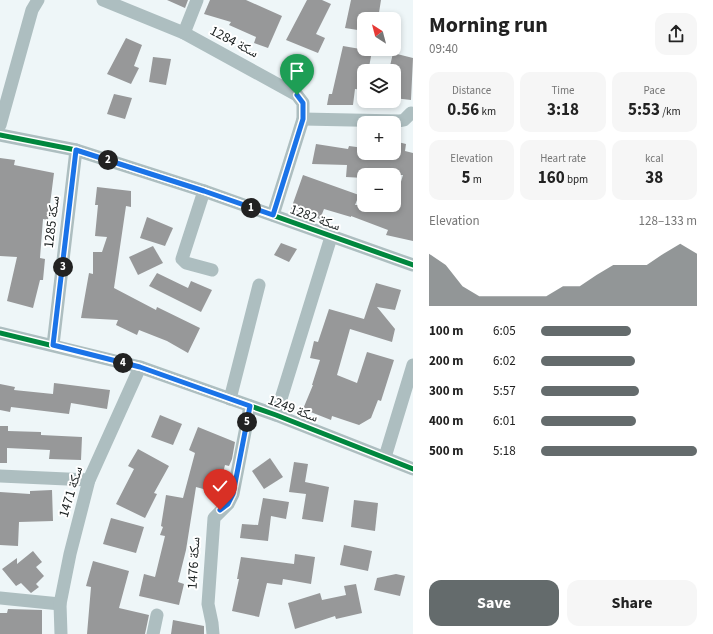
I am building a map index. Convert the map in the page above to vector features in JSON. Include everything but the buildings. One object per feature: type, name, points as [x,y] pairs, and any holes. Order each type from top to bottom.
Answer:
[{"type":"street","points":[[0,125],[32,10],[38,0]]},
{"type":"street","name":"سكة 1284","points":[[103,0],[184,33],[297,95],[303,103],[303,119],[273,215]]},
{"type":"street","points":[[184,33],[197,0]]},
{"type":"street","points":[[303,119],[399,121],[404,120],[412,112]]},
{"type":"street","name":"سكة 1282","points":[[0,135],[76,150],[204,191],[413,265]]},
{"type":"street","name":"سكة 1285","points":[[53,345],[76,150]]},
{"type":"street","points":[[204,191],[182,259],[186,263],[212,270]]},
{"type":"street","points":[[276,415],[331,237]]},
{"type":"street","points":[[230,399],[259,285]]},
{"type":"street","name":"سكة 1249","points":[[0,333],[140,367],[276,415],[386,457],[413,469]]},
{"type":"street","points":[[386,457],[413,365]]},
{"type":"street","name":"سكة 1471","points":[[61,634],[60,604],[70,554],[89,480],[140,367]]},
{"type":"street","name":"سكة 1476","points":[[212,634],[212,622],[208,604],[214,518],[220,510],[228,504],[233,494],[250,406]]},
{"type":"street","points":[[0,476],[89,480]]},
{"type":"street","points":[[0,598],[60,604]]},
{"type":"street","points":[[153,634],[157,615]]},
{"type":"cycle path","points":[[0,135],[76,150],[204,191],[413,265]]},
{"type":"cycle path","points":[[0,333],[140,367],[276,415],[413,469]]},
{"type":"route","points":[[220,510],[228,504],[233,494],[250,406],[140,367],[53,345],[76,150],[273,215],[303,119],[303,103],[297,95]]}]
